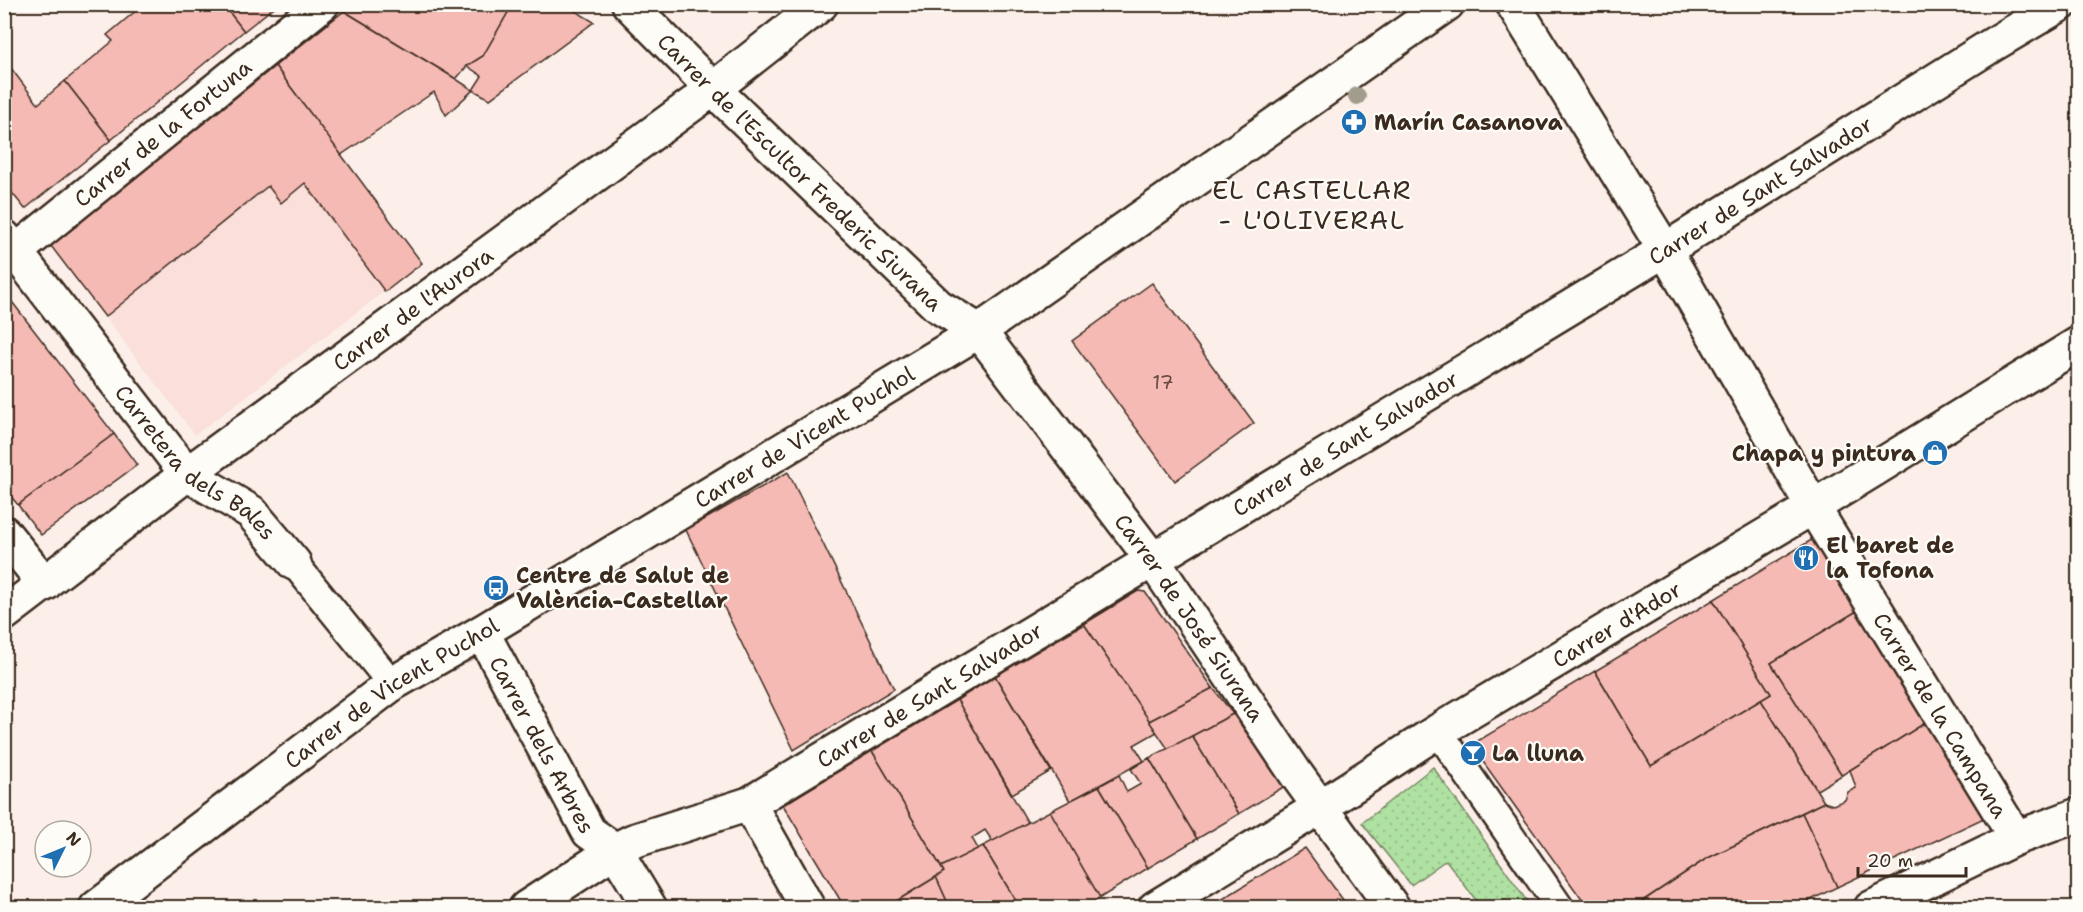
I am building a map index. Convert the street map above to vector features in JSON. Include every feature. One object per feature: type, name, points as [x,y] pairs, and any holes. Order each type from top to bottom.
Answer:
[{"type":"street","name":"Carrer de la Fortuna","points":[[8,250],[322,4]]},
{"type":"street","name":"Carrer de l'Escultor Frederic Siurana","points":[[629,4],[713,89],[938,306],[979,331]]},
{"type":"street","name":"Carrer de l'Aurora","points":[[4,614],[188,474],[713,89],[821,4]]},
{"type":"street","name":"Carrer de Vicent Puchol","points":[[96,908],[392,684],[482,632],[979,331],[1447,4]]},
{"type":"street","name":"Carrer de la Campana","points":[[1513,4],[1665,250],[1813,507],[2016,838]]},
{"type":"street","name":"Carrer de Sant Salvador","points":[[526,908],[615,850],[633,841],[749,804],[1665,250],[2061,4]]},
{"type":"street","name":"Carretera dels Bales","points":[[8,250],[188,474],[251,512],[392,684]]},
{"type":"street","name":"Carrer de José Siurana","points":[[979,331],[1152,559],[1320,807],[1393,908]]},
{"type":"street","name":"Carrer d'Ador","points":[[1155,908],[1320,807],[1438,731],[1813,507],[2079,344]]},
{"type":"street","points":[[4,533],[45,584]]},
{"type":"street","name":"Carrer dels Arbres","points":[[482,632],[589,832],[615,850],[650,908]]},
{"type":"street","points":[[1438,731],[1560,908]]},
{"type":"street","points":[[749,804],[808,908]]},
{"type":"street","points":[[1871,908],[2016,838],[2079,815]]},
{"type":"shaded area","points":[[275,66],[422,263],[195,435],[51,246]]},
{"type":"green space","points":[[1433,767],[1531,907],[1481,907],[1446,860],[1411,885],[1362,823]]},
{"type":"building","points":[[144,4],[223,4],[244,31],[111,140],[65,81],[113,41],[107,35]]},
{"type":"building","points":[[223,4],[278,4],[244,31]]},
{"type":"building","points":[[352,4],[513,4],[483,56],[467,66],[456,79],[344,11]]},
{"type":"building","points":[[513,4],[564,4],[594,22],[490,99],[473,90],[482,76],[467,66],[483,56]]},
{"type":"building","points":[[344,11],[473,90],[446,115],[434,92],[341,155],[275,66]]},
{"type":"building","points":[[4,59],[38,104],[65,81],[111,140],[25,209],[4,183]]},
{"type":"building","points":[[275,66],[422,263],[385,292],[305,183],[281,203],[268,186],[105,317],[51,246]]},
{"type":"building","points":[[1152,283],[1254,423],[1175,481],[1072,341]]},
{"type":"building","points":[[6,294],[114,434],[18,505],[4,488],[4,296]]},
{"type":"building","points":[[114,434],[137,465],[41,535],[18,505]]},
{"type":"building","points":[[788,472],[894,689],[794,750],[686,530]]},
{"type":"building","points":[[1813,539],[1857,611],[1771,663],[1842,775],[1817,790],[1761,700],[1771,694],[1713,600]]},
{"type":"building","points":[[1138,591],[1145,592],[1213,688],[1149,721],[1084,624]]},
{"type":"building","points":[[1713,600],[1771,694],[1651,766],[1595,671]]},
{"type":"building","points":[[1857,611],[1925,723],[1842,775],[1771,663]]},
{"type":"building","points":[[1084,624],[1157,732],[1134,745],[1144,761],[1070,801],[995,676]]},
{"type":"building","points":[[1595,671],[1651,766],[1761,700],[1824,802],[1706,859],[1632,908],[1588,908],[1471,745]]},
{"type":"building","points":[[995,676],[1051,771],[1012,794],[957,700]]},
{"type":"building","points":[[1213,688],[1233,714],[1168,749],[1149,721]]},
{"type":"building","points":[[957,700],[1028,823],[993,842],[985,830],[972,838],[978,849],[941,867],[872,751]]},
{"type":"building","points":[[1233,714],[1285,786],[1239,814],[1192,736]]},
{"type":"building","points":[[1925,723],[1984,818],[1837,887],[1802,813],[1824,802],[1833,805],[1845,800],[1848,792],[1856,788],[1850,770]]},
{"type":"building","points":[[1192,736],[1239,814],[1197,839],[1149,758]]},
{"type":"building","points":[[872,751],[944,872],[885,908],[845,908],[783,805]]},
{"type":"building","points":[[1149,758],[1197,839],[1148,868],[1099,786],[1119,775],[1127,792],[1141,784],[1131,769]]},
{"type":"building","points":[[1099,786],[1148,868],[1100,898],[1050,811]]},
{"type":"building","points":[[1050,811],[1100,898],[1085,908],[1020,908],[983,846]]},
{"type":"building","points":[[1802,813],[1837,887],[1795,908],[1632,908],[1706,859]]},
{"type":"building","points":[[983,846],[1020,908],[950,908],[936,877],[944,872],[941,867]]},
{"type":"building","points":[[1305,848],[1349,908],[1226,908],[1221,900]]},
{"type":"building","points":[[936,877],[950,908],[885,908]]},
{"type":"place","name":"Marín Casanova","points":[[1354,122]]},
{"type":"place","name":"Chapa y pintura","points":[[1935,453]]},
{"type":"place","name":"El baret de la Tofona","points":[[1806,558]]},
{"type":"place","name":"Centre de Salut de València-Castellar","points":[[496,588]]},
{"type":"place","name":"La lluna","points":[[1473,753]]},
{"type":"district","name":"EL CASTELLAR - L'OLIVERAL","points":[[1312,205]]}]
